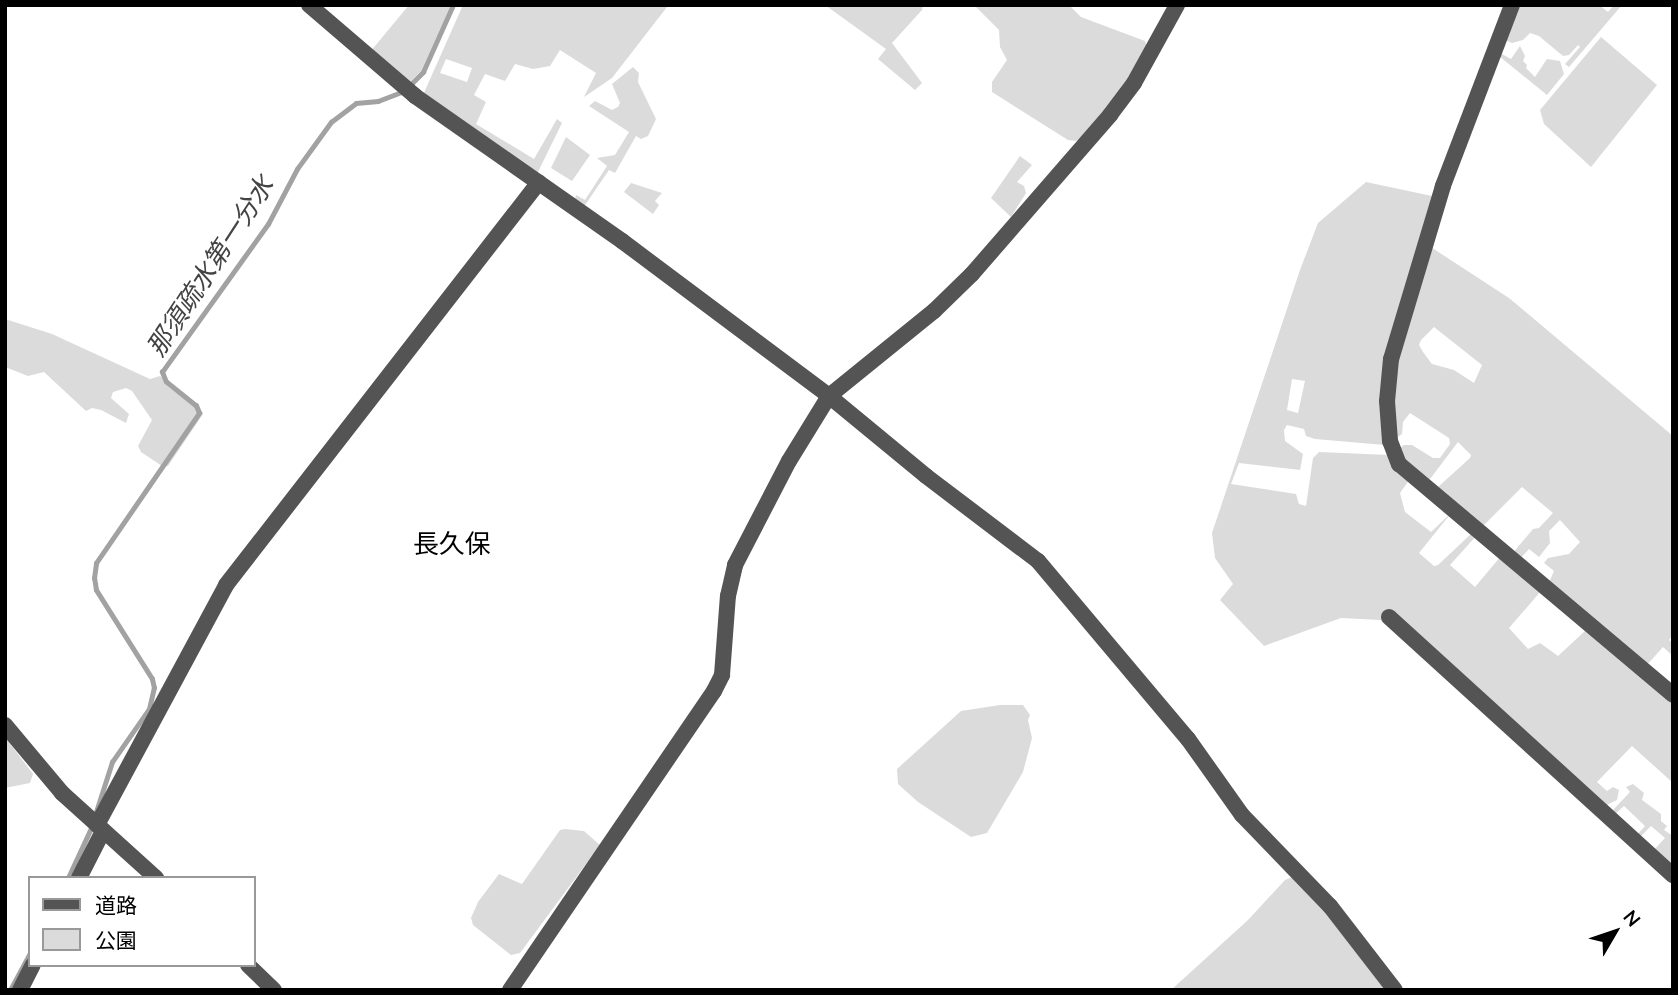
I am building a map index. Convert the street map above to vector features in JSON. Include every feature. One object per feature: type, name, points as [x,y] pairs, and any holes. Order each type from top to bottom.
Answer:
[{"type":"street","points":[[309,5],[415,96],[539,182],[829,396],[926,476],[1038,561],[1188,739],[1242,815],[1330,906],[1395,990]]},
{"type":"street","points":[[510,990],[714,691],[724,664],[728,596],[735,565],[789,461],[829,396],[934,311],[972,274],[1110,115],[1134,83],[1178,5]]},
{"type":"street","points":[[1512,5],[1443,187],[1391,359],[1387,401],[1390,441],[1399,464],[1673,695]]},
{"type":"street","points":[[80,876],[100,828],[226,585],[539,182]]},
{"type":"street","points":[[1389,617],[1673,875]]},
{"type":"street","points":[[5,725],[62,793],[154,876]]},
{"type":"street","points":[[20,990],[32,967]]},
{"type":"street","points":[[250,967],[274,990]]},
{"type":"green space","points":[[409,5],[451,5],[421,71],[408,84],[370,52]]},
{"type":"green space","points":[[463,5],[667,7],[612,78],[584,97],[596,73],[560,50],[550,66],[533,69],[515,64],[505,81],[485,74],[474,95],[486,102],[476,124],[534,159],[557,119],[562,123],[537,174],[423,95]],"holes":[[[446,59],[472,68],[467,82],[440,73]]]},
{"type":"green space","points":[[825,5],[923,5],[922,10],[892,43],[922,83],[915,90],[878,59],[886,49]]},
{"type":"green space","points":[[974,5],[1069,5],[1081,17],[1145,41],[1147,47],[1131,79],[1086,134],[1076,141],[1068,140],[992,92],[992,82],[1007,60],[1000,47],[999,30]]},
{"type":"green space","points":[[1515,5],[1599,5],[1608,12],[1614,5],[1622,5],[1569,67],[1565,64],[1580,47],[1578,45],[1569,55],[1563,56],[1539,36],[1530,33],[1523,40],[1512,43],[1503,39]]},
{"type":"green space","points":[[1601,37],[1657,85],[1591,167],[1544,124],[1540,110]]},
{"type":"green space","points":[[1520,46],[1525,56],[1523,61],[1527,65],[1526,68],[1535,77],[1547,59],[1560,61],[1564,74],[1547,95],[1499,56],[1500,53],[1511,59]]},
{"type":"green space","points":[[633,67],[639,73],[638,82],[656,119],[648,136],[641,139],[636,136],[615,173],[609,170],[583,208],[575,200],[576,195],[585,200],[607,166],[597,158],[615,155],[629,132],[589,106],[595,101],[612,110],[618,107],[620,103],[612,84]]},
{"type":"green space","points":[[566,137],[590,155],[572,181],[551,168]]},
{"type":"green space","points":[[1020,156],[1032,165],[1017,182],[1024,186],[1026,193],[1011,217],[991,198]]},
{"type":"green space","points":[[1366,182],[1432,196],[1423,242],[1509,298],[1673,436],[1673,635],[1669,640],[1673,643],[1673,656],[1663,647],[1646,666],[1670,686],[1673,683],[1673,690],[1548,585],[1554,571],[1544,563],[1548,558],[1569,554],[1580,542],[1560,520],[1549,531],[1550,543],[1539,557],[1529,549],[1518,561],[1512,554],[1533,529],[1539,528],[1553,513],[1522,487],[1481,528],[1438,487],[1470,458],[1471,455],[1458,442],[1426,481],[1408,465],[1398,449],[1404,445],[1412,445],[1433,458],[1440,458],[1450,444],[1449,438],[1410,413],[1403,422],[1402,434],[1398,437],[1394,434],[1385,445],[1315,439],[1306,436],[1304,429],[1287,425],[1284,430],[1285,441],[1303,454],[1300,470],[1239,463],[1231,484],[1296,494],[1299,504],[1306,506],[1313,458],[1319,452],[1389,455],[1410,479],[1400,493],[1405,512],[1431,532],[1452,512],[1419,553],[1434,566],[1438,565],[1472,533],[1477,535],[1450,565],[1475,587],[1501,556],[1541,591],[1509,628],[1528,649],[1540,643],[1558,656],[1586,630],[1673,701],[1673,783],[1632,746],[1597,782],[1607,791],[1613,787],[1619,790],[1617,800],[1607,805],[1400,621],[1341,618],[1264,646],[1220,600],[1233,584],[1215,558],[1212,533],[1318,223]],"holes":[[[1434,327],[1482,365],[1474,383],[1454,370],[1432,364],[1423,352],[1419,345],[1421,340]],[[1292,379],[1305,381],[1298,413],[1287,410]]]},
{"type":"green space","points":[[631,183],[662,193],[655,201],[659,205],[653,214],[624,192]]},
{"type":"green space","points":[[5,319],[52,334],[150,379],[160,376],[199,405],[203,414],[168,466],[162,466],[141,452],[138,446],[152,420],[132,391],[126,388],[113,392],[111,398],[129,414],[126,423],[101,410],[92,408],[86,411],[44,372],[28,376],[5,367]]},
{"type":"green space","points":[[1000,705],[1023,705],[1030,715],[1028,720],[1032,738],[1023,772],[987,833],[971,837],[918,802],[898,784],[897,769],[961,711]]},
{"type":"green space","points":[[5,737],[33,774],[30,783],[5,788]]},
{"type":"green space","points":[[1633,784],[1644,793],[1642,800],[1661,814],[1661,821],[1667,826],[1664,830],[1673,836],[1673,871],[1653,851],[1665,838],[1651,826],[1639,838],[1637,835],[1645,826],[1624,806],[1616,813],[1613,810],[1630,792],[1626,787]]},
{"type":"green space","points":[[560,830],[584,831],[600,845],[520,953],[511,955],[473,925],[471,918],[478,902],[499,874],[522,884]]},
{"type":"green space","points":[[1295,876],[1392,990],[1171,990],[1248,920],[1285,880]]},
{"type":"waterway","name":"那須疏水第一分水","points":[[409,86],[423,72],[453,5]]},
{"type":"waterway","name":"那須疏水第一分水","points":[[95,815],[112,762],[149,709],[154,688],[152,679],[96,590],[96,563],[199,413],[196,406],[166,382],[162,372],[268,224],[297,169],[331,122],[356,103],[378,101],[402,92]]},
{"type":"waterway","name":"那須疏水第一分水","points":[[69,876],[92,826]]},
{"type":"waterway","name":"那須疏水第一分水","points":[[10,990],[28,957]]},
{"type":"district","name":"長久保","points":[[452,545]]}]
